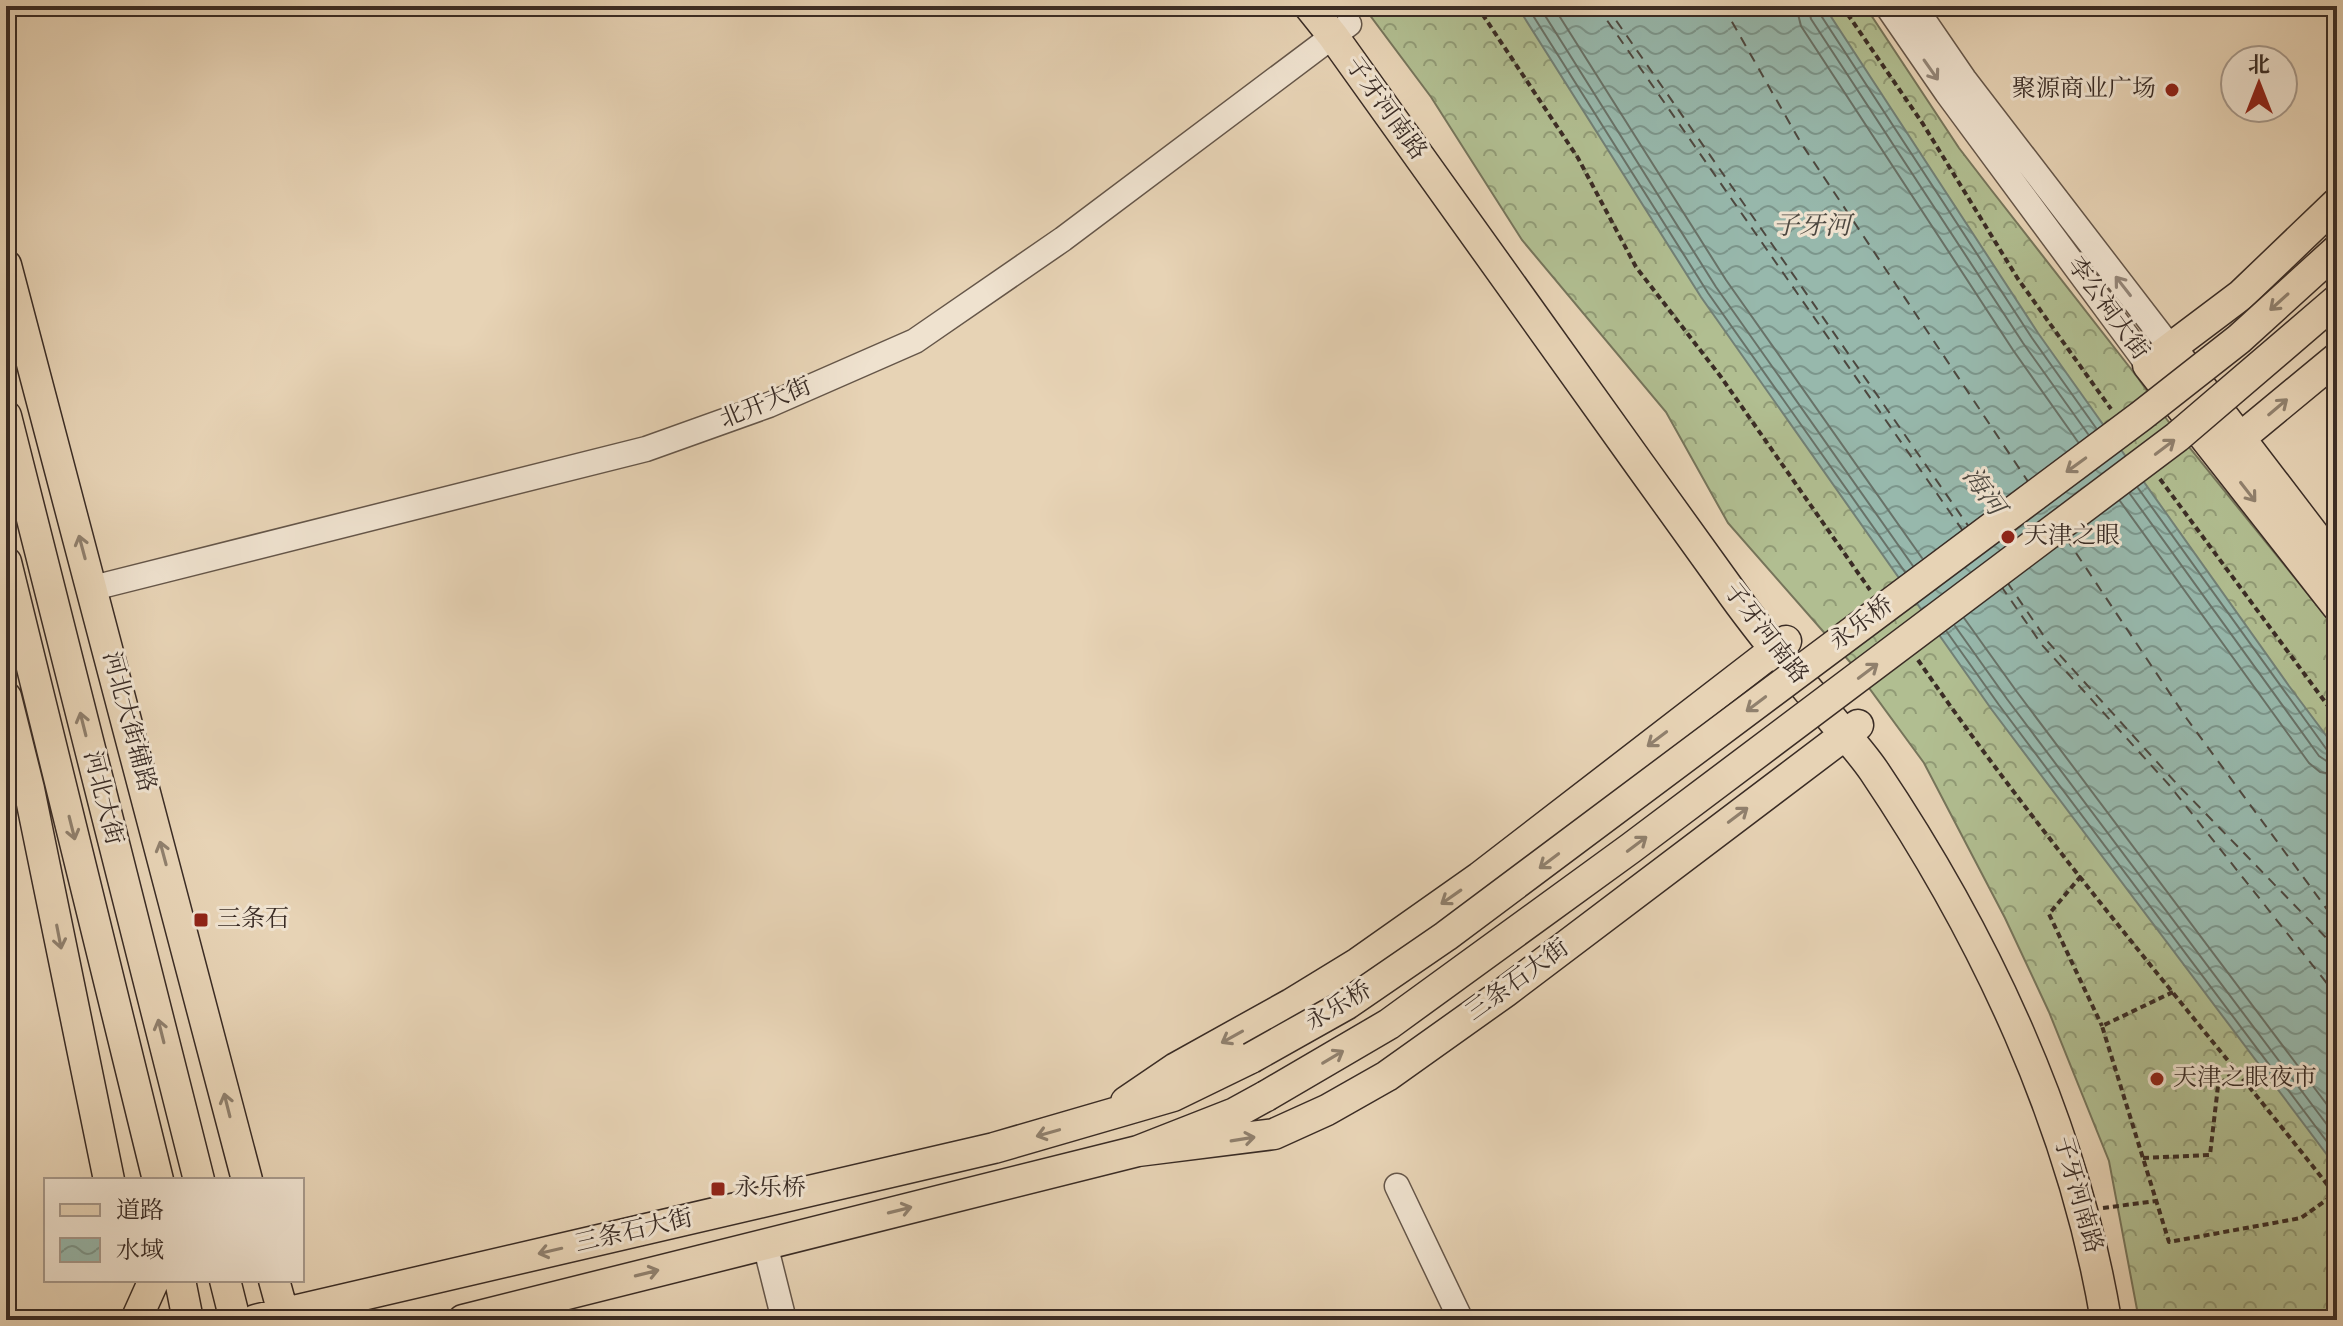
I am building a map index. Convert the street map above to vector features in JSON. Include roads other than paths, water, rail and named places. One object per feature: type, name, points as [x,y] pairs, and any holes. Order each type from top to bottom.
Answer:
[{"type":"main road","name":"子牙河南路","points":[[1309,6],[1339,22],[1759,597],[1781,646],[1852,730],[1932,864],[1996,983],[2061,1138],[2079,1193],[2097,1263],[2106,1320]]},
{"type":"main road","points":[[2159,356],[2241,295],[2337,203]]},
{"type":"main road","name":"永乐桥","points":[[1251,1058],[1347,1004],[1539,868],[2141,416],[2239,339],[2337,250]]},
{"type":"main road","name":"河北大街辅路","points":[[6,265],[246,1178]]},
{"type":"main road","name":"永乐桥","points":[[1266,1096],[1389,1024],[1631,848],[2177,437],[2337,300]]},
{"type":"main road","name":"李公祠大街","points":[[2159,356],[2230,446],[2337,565]]},
{"type":"main road","points":[[2230,446],[2337,358]]},
{"type":"main road","name":"河北大街","points":[[6,416],[198,1178]]},
{"type":"main road","name":"李公祠大街","points":[[2230,446],[2337,606]]},
{"type":"main road","name":"河北大街","points":[[6,562],[158,1178]]},
{"type":"main road","name":"三条石大街","points":[[1105,1116],[1176,1068],[1291,1004],[1371,954],[1480,877],[1781,646]]},
{"type":"main road","points":[[6,697],[29,789],[109,1178]]},
{"type":"main road","name":"子牙河南路","points":[[1852,730],[1884,754],[1952,861],[2011,970],[2061,1081],[2102,1208],[2126,1320]]},
{"type":"main road","name":"三条石大街","points":[[463,1320],[1138,1151],[1274,1134],[1327,1110],[1387,1076],[1505,992],[1852,730]]},
{"type":"main road","name":"三条石大街","points":[[275,1318],[325,1303],[994,1148],[1173,1096],[1251,1058]]},
{"type":"main road","name":"三条石大街","points":[[1138,1151],[1235,1113],[1266,1096]]},
{"type":"main road","points":[[131,1282],[139,1318]]},
{"type":"main road","points":[[139,1318],[153,1282]]},
{"type":"main road","points":[[180,1282],[188,1320]]},
{"type":"main road","points":[[226,1282],[235,1320]]},
{"type":"main road","points":[[266,1282],[275,1318]]},
{"type":"main road","points":[[274,1282],[275,1318]]},
{"type":"street","name":"李公祠大街","points":[[1887,6],[1947,93],[2159,356]]},
{"type":"street","name":"李公祠大街","points":[[1914,6],[2159,356]]},
{"type":"street","name":"北开大街","points":[[93,588],[646,449],[769,405],[915,341],[1063,239],[1339,22]]},
{"type":"street","points":[[1397,1186],[1461,1320]]},
{"type":"street","points":[[765,1244],[784,1320]]},
{"type":"water","name":"子牙河","points":[[1517,6],[1824,6],[2038,333],[2337,750],[2337,1168],[1992,710],[1701,297]]},
{"type":"place","name":"聚源商业广场","points":[[2172,90]]},
{"type":"place","name":"天津之眼","points":[[2008,537]]},
{"type":"place","name":"三条石","points":[[201,920]]},
{"type":"place","name":"天津之眼夜市","points":[[2157,1079]]},
{"type":"place","name":"永乐桥","points":[[718,1189]]},
{"type":"water label","name":"海河","points":[[1983,492]]}]
